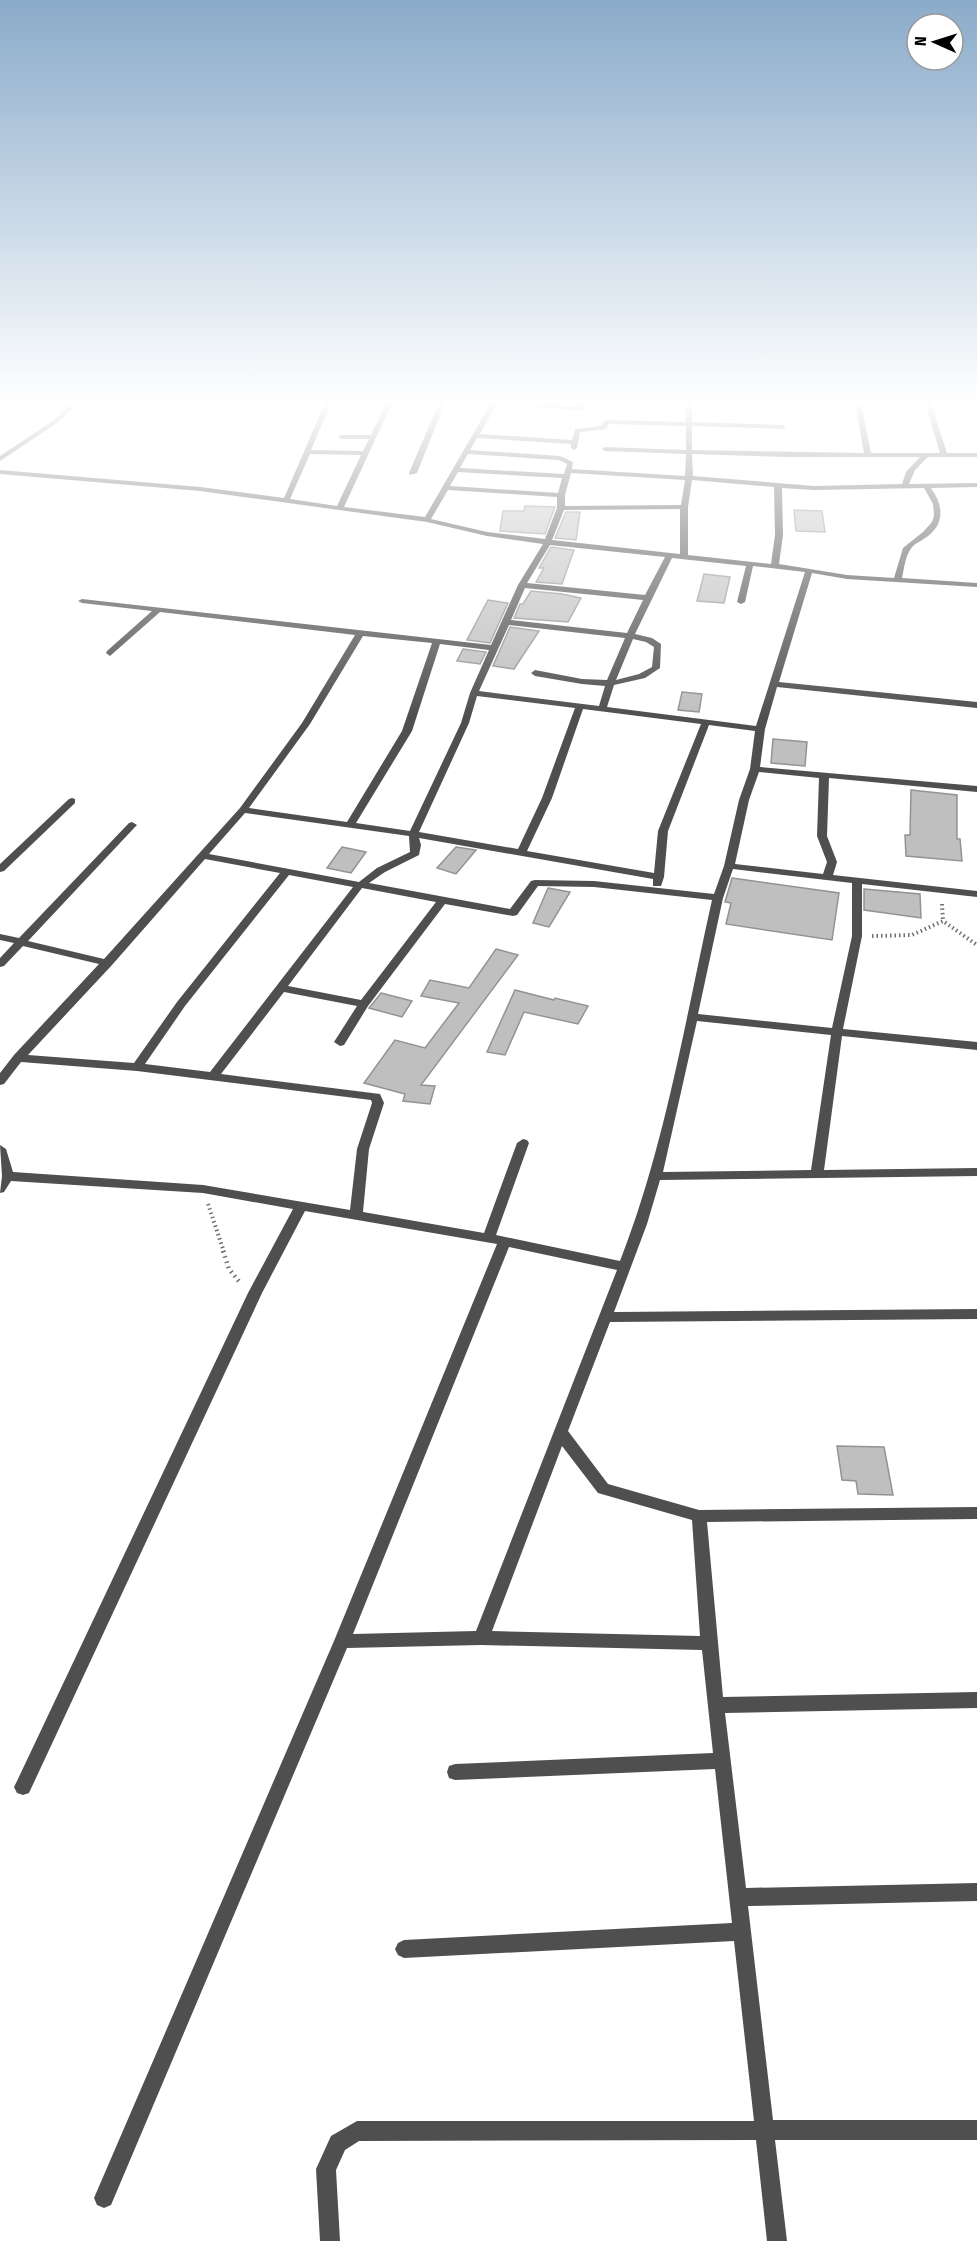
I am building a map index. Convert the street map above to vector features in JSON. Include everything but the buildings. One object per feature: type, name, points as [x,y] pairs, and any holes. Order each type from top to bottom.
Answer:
[{"type":"street","points":[[337,508],[427,520],[487,534],[548,542],[775,566],[847,577],[977,585]]},
{"type":"street","points":[[427,520],[434,508]]},
{"type":"street","points":[[213,1076],[359,886],[381,870],[415,853],[416,845],[413,834],[465,723],[474,693],[522,585],[548,542],[561,508],[613,508]]},
{"type":"street","points":[[684,508],[684,556]]},
{"type":"street","points":[[775,566],[779,535],[778,508]]},
{"type":"street","points":[[897,580],[907,549],[933,526],[938,508]]},
{"type":"street","points":[[602,709],[609,684],[670,555]]},
{"type":"street","points":[[741,603],[750,564]]},
{"type":"street","points":[[481,1638],[641,1224],[655,1176],[718,898],[729,866],[744,800],[755,769],[760,729],[809,570]]},
{"type":"street","points":[[522,585],[648,598]]},
{"type":"street","points":[[82,601],[494,648]]},
{"type":"street","points":[[110,653],[159,609]]},
{"type":"street","points":[[507,622],[631,636],[649,640],[658,646],[656,668],[643,678],[609,684],[535,673]]},
{"type":"street","points":[[0,1081],[18,1058],[108,963],[243,810],[306,724],[360,633]]},
{"type":"street","points":[[349,826],[407,731],[437,641]]},
{"type":"street","points":[[773,684],[977,705]]},
{"type":"street","points":[[474,693],[760,729]]},
{"type":"street","points":[[521,853],[547,798],[579,706]]},
{"type":"street","points":[[654,891],[659,877],[663,831],[706,722]]},
{"type":"street","points":[[755,769],[977,789]]},
{"type":"street","points":[[824,775],[822,836],[832,862],[827,878]]},
{"type":"street","points":[[0,869],[72,801]]},
{"type":"street","points":[[243,810],[413,834],[659,877]]},
{"type":"street","points":[[0,964],[132,825]]},
{"type":"street","points":[[203,856],[513,913],[535,884],[594,884],[718,898]]},
{"type":"street","points":[[729,866],[977,894]]},
{"type":"street","points":[[137,1067],[181,1004],[285,872]]},
{"type":"street","points":[[818,1173],[837,1032],[857,936],[857,882]]},
{"type":"street","points":[[340,1042],[364,1005],[442,901]]},
{"type":"street","points":[[0,937],[108,963]]},
{"type":"street","points":[[282,988],[364,1005]]},
{"type":"street","points":[[692,1017],[977,1046]]},
{"type":"street","points":[[18,1058],[137,1067],[376,1097],[378,1103],[363,1149],[356,1216]]},
{"type":"street","points":[[488,1238],[522,1143]]},
{"type":"street","points":[[0,1149],[8,1176],[0,1189]]},
{"type":"street","points":[[655,1176],[977,1172]]},
{"type":"street","points":[[8,1176],[203,1189],[505,1241],[625,1267]]},
{"type":"street","points":[[23,1787],[255,1293],[301,1206]]},
{"type":"street","points":[[104,2198],[342,1641],[505,1241]]},
{"type":"street","points":[[605,1317],[977,1314]]},
{"type":"street","points":[[561,1433],[603,1489],[699,1516],[977,1513]]},
{"type":"street","points":[[699,1516],[709,1643],[777,2241]]},
{"type":"street","points":[[342,1641],[481,1638],[709,1643]]},
{"type":"street","points":[[716,1706],[977,1700]]},
{"type":"street","points":[[455,1772],[723,1761]]},
{"type":"street","points":[[738,1897],[977,1892]]},
{"type":"street","points":[[404,1949],[742,1932]]},
{"type":"street","points":[[330,2241],[326,2169],[338,2143],[357,2131],[977,2130]]},
{"type":"path","points":[[857,936],[912,935],[943,921],[977,945]]},
{"type":"path","points":[[203,1189],[229,1269],[238,1282],[255,1293]]}]
